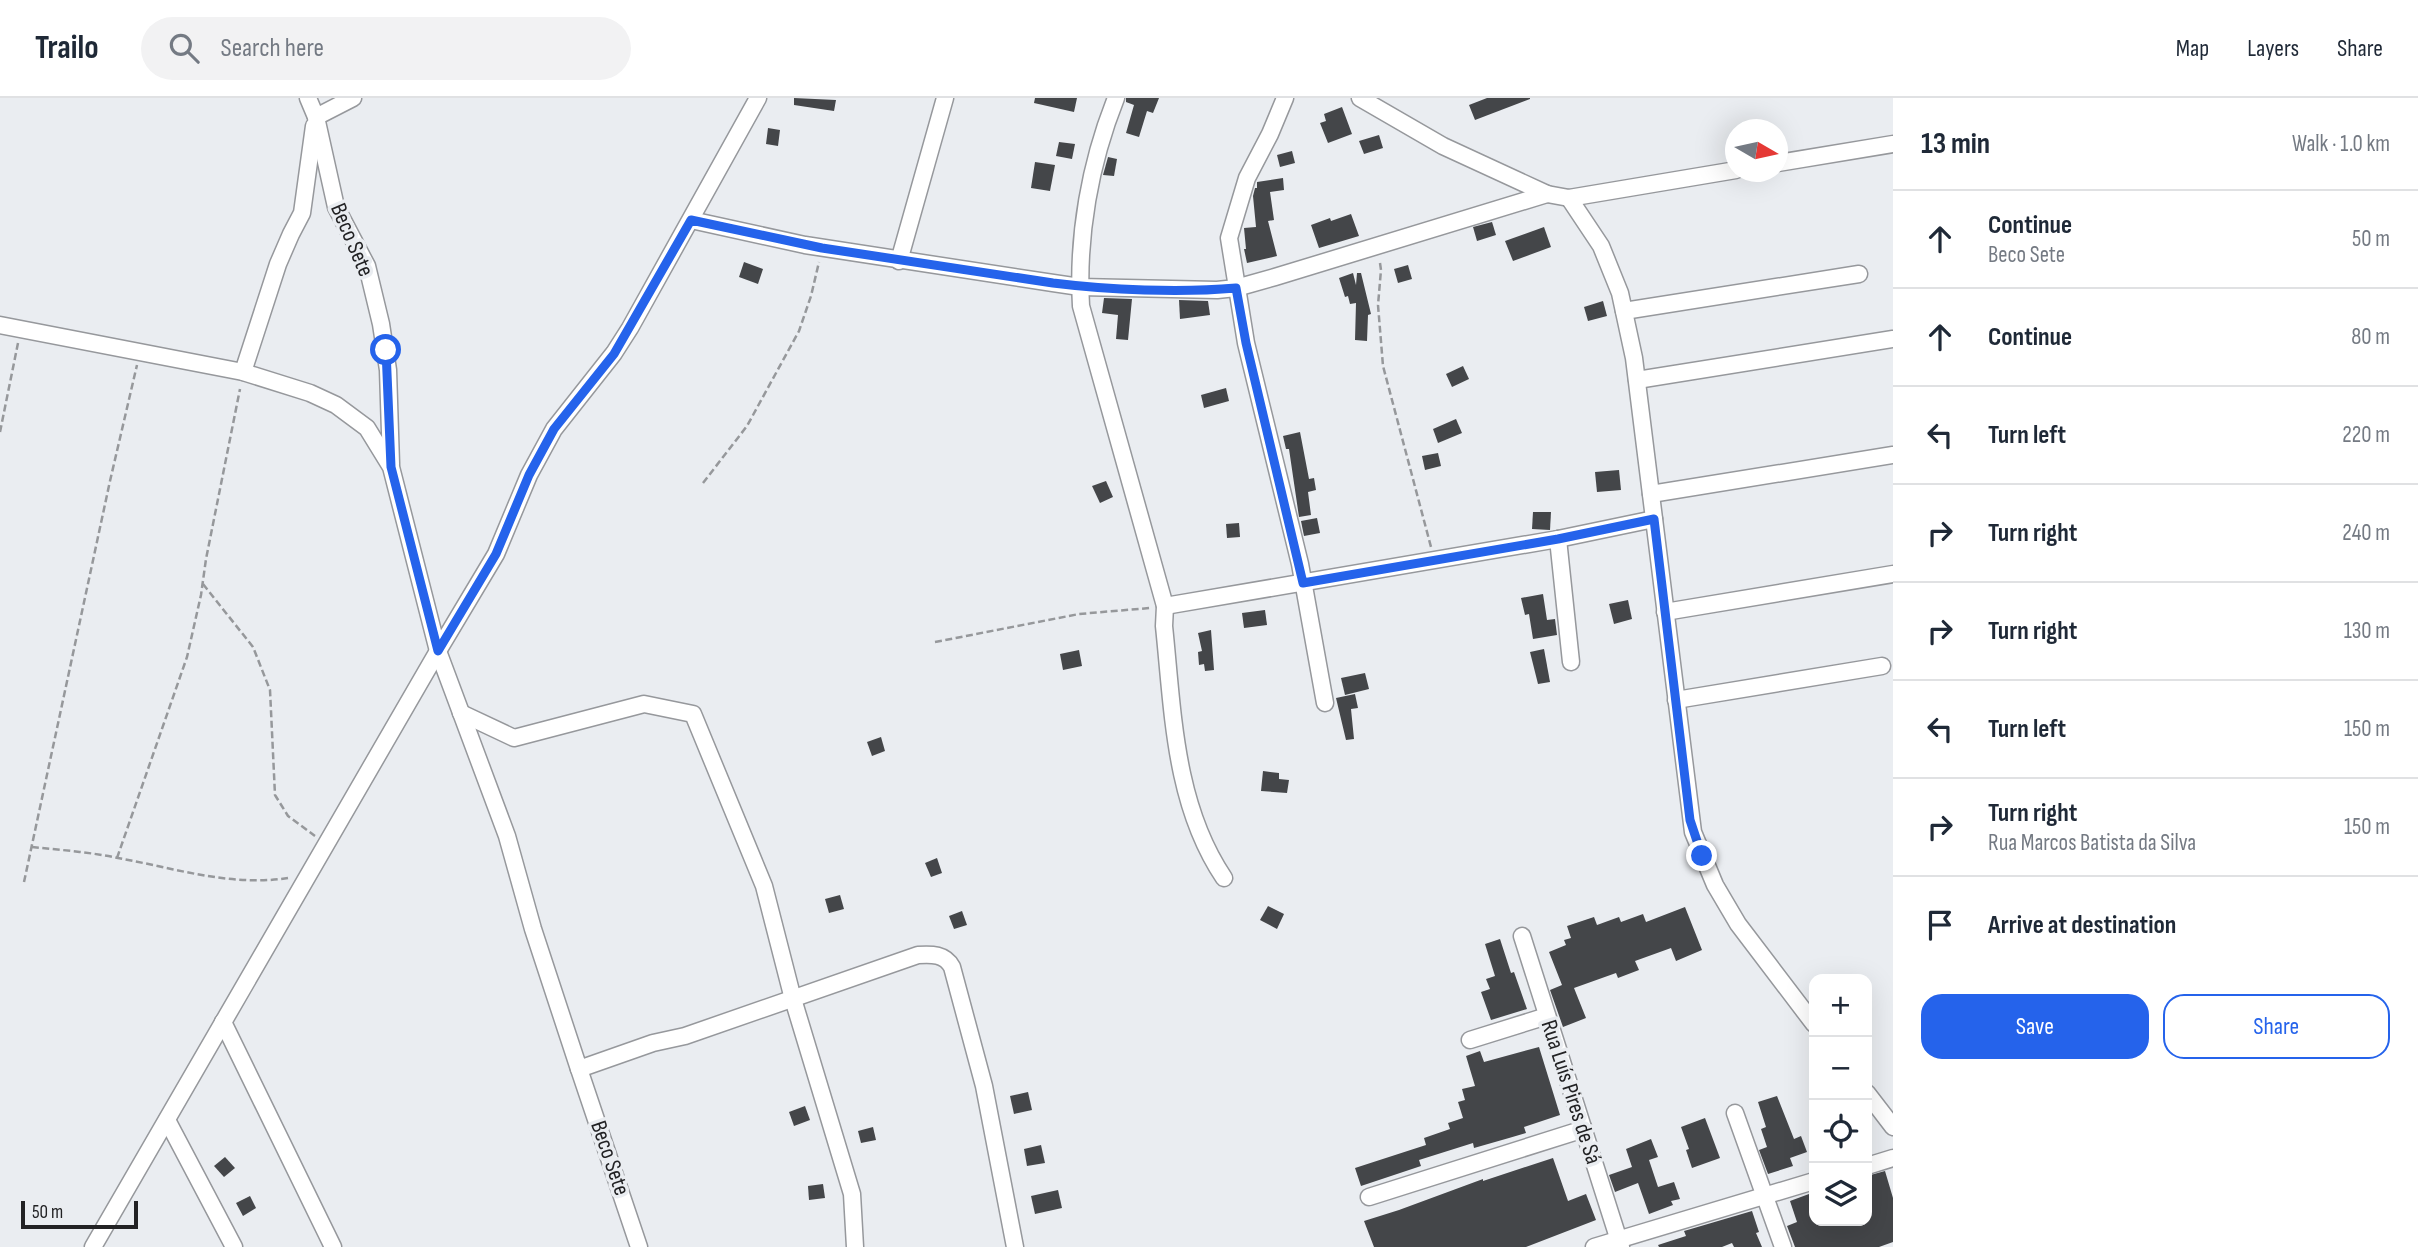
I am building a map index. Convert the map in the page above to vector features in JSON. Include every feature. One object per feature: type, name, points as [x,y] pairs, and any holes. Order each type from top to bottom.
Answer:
[{"type":"street","name":"Beco Sete","points":[[308,98],[316,117],[336,207],[367,266],[381,324],[388,370],[391,467],[438,651],[507,836],[533,929],[639,1247]]},
{"type":"street","points":[[243,372],[278,264],[302,213],[316,117],[353,98]]},
{"type":"street","points":[[93,1247],[496,554],[529,475],[554,429],[614,354],[758,98]]},
{"type":"street","points":[[899,261],[945,98]]},
{"type":"street","points":[[1116,98],[1094,163],[1084,220],[1080,286],[1084,323],[1165,606],[1164,626],[1177,759],[1207,849],[1224,878]]},
{"type":"street","points":[[1285,98],[1247,178],[1229,239],[1246,343],[1303,583],[1325,703]]},
{"type":"street","points":[[1360,98],[1443,146],[1547,194],[1569,198],[1725,172]]},
{"type":"street","points":[[1788,161],[1893,144]]},
{"type":"street","points":[[691,220],[822,248],[1080,286],[1198,290],[1236,288],[1547,194]]},
{"type":"street","points":[[1569,198],[1601,246],[1620,293],[1624,311],[1637,380],[1690,820],[1715,885],[1738,924],[1809,1017]]},
{"type":"street","points":[[1624,311],[1859,274]]},
{"type":"street","points":[[0,325],[243,372],[310,393],[348,413],[367,428],[391,467]]},
{"type":"street","points":[[1637,380],[1893,339]]},
{"type":"street","points":[[1651,494],[1893,455]]},
{"type":"street","points":[[1165,606],[1558,539],[1654,519]]},
{"type":"street","points":[[1558,539],[1572,662]]},
{"type":"street","points":[[1665,611],[1893,574]]},
{"type":"street","points":[[1676,700],[1882,666]]},
{"type":"street","points":[[461,713],[514,738],[644,704],[693,714],[764,886],[793,999],[852,1194],[855,1247]]},
{"type":"street","name":"Rua Luís Pires de Sá","points":[[1522,936],[1620,1243]]},
{"type":"street","points":[[579,1069],[653,1043],[685,1036],[918,955],[935,955],[949,962],[958,985],[984,1086],[1015,1247]]},
{"type":"street","points":[[1470,1040],[1547,1016]]},
{"type":"street","points":[[223,1022],[333,1247]]},
{"type":"street","points":[[1872,1100],[1893,1128]]},
{"type":"street","points":[[1735,1112],[1783,1247]]},
{"type":"street","points":[[167,1120],[234,1247]]},
{"type":"street","points":[[1369,1196],[1584,1129]]},
{"type":"street","points":[[1872,1164],[1893,1158]]},
{"type":"street","points":[[1594,1247],[1620,1243],[1809,1183]]},
{"type":"path","points":[[1377,246],[1381,270],[1378,305],[1383,366],[1435,560]]},
{"type":"path","points":[[703,483],[747,426],[799,331],[811,296],[822,248]]},
{"type":"path","points":[[0,432],[21,329]]},
{"type":"path","points":[[24,882],[140,352]]},
{"type":"path","points":[[117,858],[187,657],[243,372]]},
{"type":"path","points":[[203,584],[253,647],[270,690],[275,795],[288,816],[326,845]]},
{"type":"path","points":[[936,642],[1079,614],[1165,606]]},
{"type":"path","points":[[31,847],[117,858],[189,874],[266,881],[309,875]]},
{"type":"building","points":[[794,98],[836,100],[834,111],[794,105]]},
{"type":"building","points":[[1035,98],[1077,98],[1074,112],[1034,103]]},
{"type":"building","points":[[1126,98],[1159,98],[1153,113],[1147,111],[1139,137],[1126,133],[1134,105],[1126,102]]},
{"type":"building","points":[[1487,98],[1530,99],[1475,120],[1469,105]]},
{"type":"building","points":[[1342,107],[1352,134],[1328,143],[1320,123],[1326,121],[1324,114]]},
{"type":"building","points":[[768,128],[780,130],[778,146],[766,144]]},
{"type":"building","points":[[1379,135],[1383,148],[1364,154],[1359,141]]},
{"type":"building","points":[[1059,142],[1075,144],[1072,159],[1056,156]]},
{"type":"building","points":[[1292,151],[1295,163],[1280,167],[1277,155]]},
{"type":"building","points":[[1108,157],[1117,159],[1114,176],[1103,175]]},
{"type":"building","points":[[1035,162],[1055,165],[1050,191],[1031,188]]},
{"type":"building","points":[[1283,178],[1284,190],[1270,192],[1274,220],[1268,221],[1277,256],[1247,263],[1244,228],[1256,227],[1253,196],[1257,182]]},
{"type":"building","points":[[1351,214],[1359,236],[1319,248],[1311,225]]},
{"type":"building","points":[[1492,222],[1496,235],[1477,241],[1473,227]]},
{"type":"building","points":[[1544,227],[1551,247],[1513,261],[1505,241]]},
{"type":"building","points":[[744,262],[763,269],[758,284],[739,277]]},
{"type":"building","points":[[1408,265],[1412,279],[1398,283],[1394,269]]},
{"type":"building","points":[[1353,273],[1356,285],[1357,273],[1361,273],[1371,314],[1368,315],[1367,341],[1355,340],[1356,303],[1350,304],[1348,296],[1345,297],[1339,278]]},
{"type":"building","points":[[1104,298],[1132,299],[1128,340],[1116,339],[1118,315],[1102,313]]},
{"type":"building","points":[[1179,300],[1208,301],[1210,315],[1180,319]]},
{"type":"building","points":[[1603,301],[1607,316],[1588,321],[1584,307]]},
{"type":"building","points":[[1463,366],[1469,379],[1452,387],[1446,374]]},
{"type":"building","points":[[1226,388],[1229,401],[1204,408],[1201,395]]},
{"type":"building","points":[[1456,419],[1462,433],[1438,443],[1433,429]]},
{"type":"building","points":[[1300,432],[1309,479],[1314,478],[1316,490],[1308,492],[1311,515],[1299,517],[1289,449],[1286,449],[1283,436]]},
{"type":"building","points":[[1438,453],[1441,466],[1425,470],[1422,456]]},
{"type":"building","points":[[1619,470],[1621,490],[1597,492],[1595,472]]},
{"type":"building","points":[[1106,481],[1113,497],[1100,503],[1092,486]]},
{"type":"building","points":[[1533,512],[1551,512],[1550,530],[1532,529]]},
{"type":"building","points":[[1317,518],[1320,533],[1304,536],[1301,521]]},
{"type":"building","points":[[1239,523],[1240,537],[1227,538],[1226,524]]},
{"type":"building","points":[[1543,594],[1547,620],[1555,619],[1557,635],[1533,639],[1529,614],[1525,615],[1521,598]]},
{"type":"building","points":[[1628,600],[1632,619],[1614,624],[1609,604]]},
{"type":"building","points":[[1265,610],[1267,625],[1244,628],[1242,613]]},
{"type":"building","points":[[1211,630],[1214,670],[1205,671],[1204,664],[1199,665],[1198,652],[1202,651],[1198,633]]},
{"type":"building","points":[[1544,649],[1550,682],[1538,684],[1530,652]]},
{"type":"building","points":[[1079,650],[1082,666],[1063,670],[1060,654]]},
{"type":"building","points":[[1365,673],[1369,689],[1345,695],[1341,678]]},
{"type":"building","points":[[1355,694],[1358,708],[1351,709],[1354,739],[1346,740],[1336,698]]},
{"type":"building","points":[[881,737],[885,751],[872,756],[867,742]]},
{"type":"building","points":[[1263,771],[1279,773],[1279,779],[1289,780],[1287,793],[1261,791]]},
{"type":"building","points":[[937,858],[942,873],[931,877],[925,863]]},
{"type":"building","points":[[840,895],[844,909],[829,913],[825,899]]},
{"type":"building","points":[[1268,906],[1284,914],[1277,929],[1260,920]]},
{"type":"building","points":[[1685,907],[1702,950],[1676,961],[1671,948],[1635,961],[1639,970],[1618,978],[1616,973],[1574,988],[1586,1018],[1563,1027],[1550,990],[1562,985],[1549,952],[1566,945],[1564,940],[1571,938],[1567,926],[1594,917],[1597,925],[1619,917],[1621,922],[1643,914],[1646,922]]},
{"type":"building","points":[[962,911],[967,925],[954,929],[949,916]]},
{"type":"building","points":[[1500,939],[1527,1009],[1491,1020],[1481,992],[1490,989],[1486,979],[1495,976],[1485,944]]},
{"type":"building","points":[[1539,1047],[1560,1115],[1524,1127],[1526,1133],[1474,1148],[1473,1143],[1419,1160],[1421,1166],[1361,1186],[1355,1168],[1426,1145],[1424,1138],[1450,1129],[1448,1123],[1463,1118],[1458,1102],[1465,1100],[1462,1089],[1475,1086],[1466,1056],[1480,1051],[1484,1062]]},
{"type":"building","points":[[1028,1092],[1032,1110],[1014,1114],[1010,1096]]},
{"type":"building","points":[[1777,1096],[1794,1139],[1801,1136],[1807,1152],[1790,1158],[1793,1166],[1768,1174],[1759,1150],[1767,1147],[1761,1129],[1766,1127],[1758,1102]]},
{"type":"building","points":[[805,1106],[810,1120],[794,1126],[789,1112]]},
{"type":"building","points":[[1705,1118],[1720,1158],[1692,1168],[1681,1127]]},
{"type":"building","points":[[873,1127],[876,1140],[861,1143],[858,1131]]},
{"type":"building","points":[[1651,1139],[1658,1157],[1649,1160],[1658,1187],[1674,1182],[1680,1199],[1671,1201],[1673,1205],[1649,1214],[1638,1183],[1615,1192],[1609,1175],[1632,1167],[1626,1149]]},
{"type":"building","points":[[1041,1145],[1045,1163],[1027,1166],[1024,1149]]},
{"type":"building","points":[[225,1157],[235,1168],[224,1177],[214,1166]]},
{"type":"building","points":[[1553,1158],[1568,1201],[1586,1194],[1596,1220],[1526,1247],[1374,1247],[1364,1221],[1483,1179]]},
{"type":"building","points":[[1885,1171],[1893,1198],[1893,1242],[1879,1247],[1795,1247],[1787,1226],[1797,1222],[1790,1201],[1809,1194],[1809,1226],[1872,1226],[1872,1175]]},
{"type":"building","points":[[823,1184],[825,1198],[809,1200],[808,1186]]},
{"type":"building","points":[[1058,1190],[1062,1208],[1035,1214],[1031,1196]]},
{"type":"building","points":[[250,1196],[256,1208],[243,1216],[236,1203]]},
{"type":"building","points":[[1752,1211],[1762,1247],[1734,1247],[1732,1243],[1722,1247],[1658,1245],[1686,1236],[1684,1231]]},
{"type":"route","points":[[386,350],[391,467],[438,651],[477,590],[496,554],[542,449],[554,429],[614,354],[691,220],[822,248],[1053,283],[1189,290],[1236,288],[1246,343],[1303,583],[1558,539],[1654,519],[1690,820],[1702,856]]}]
